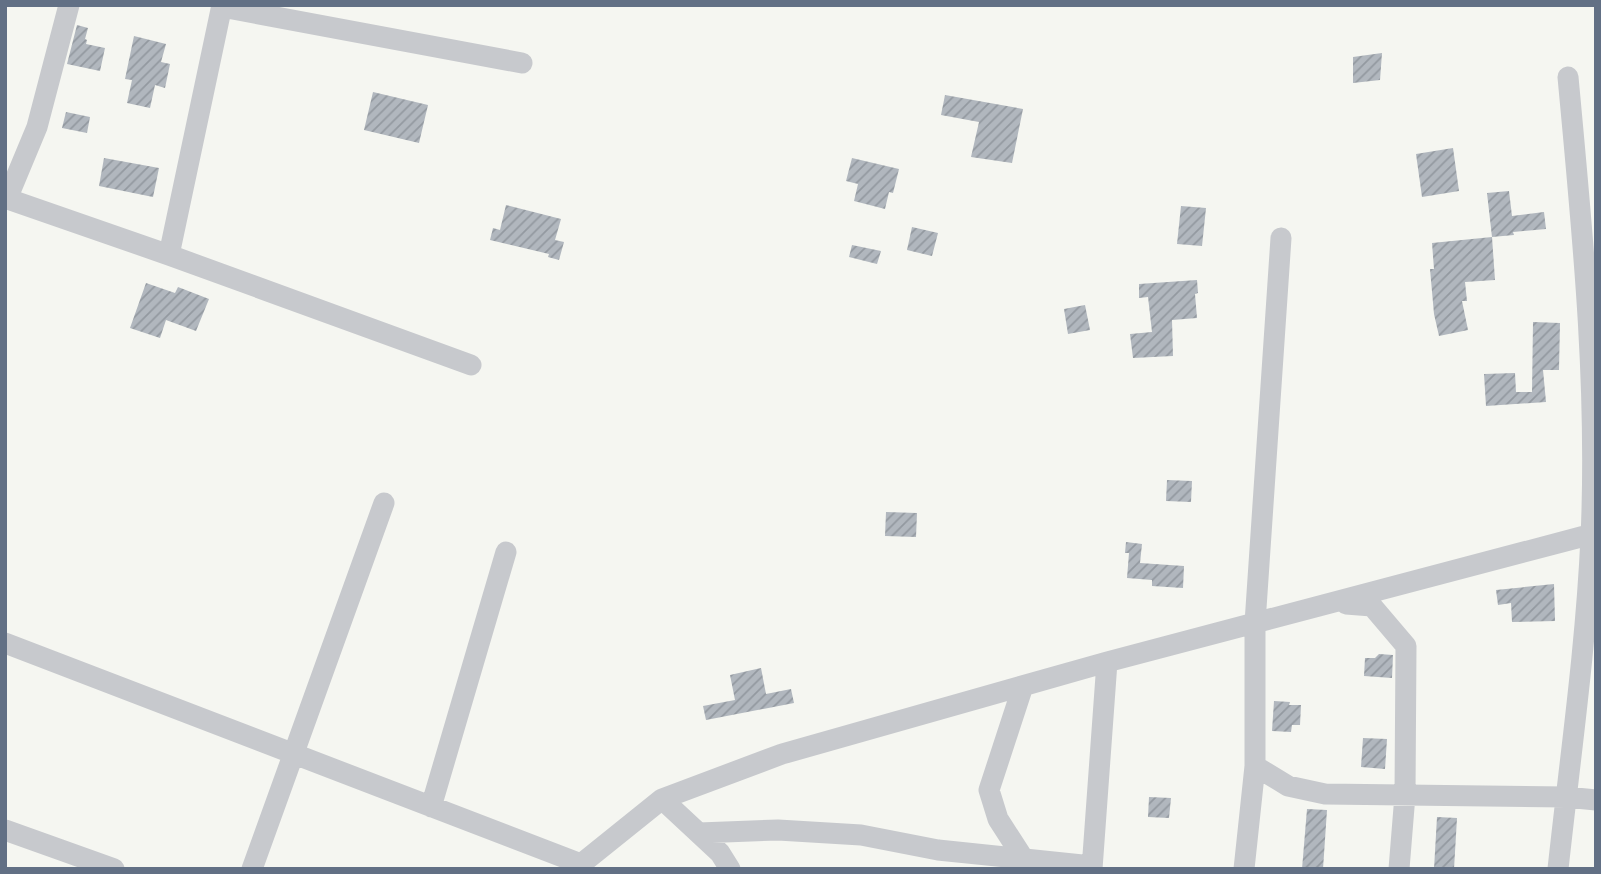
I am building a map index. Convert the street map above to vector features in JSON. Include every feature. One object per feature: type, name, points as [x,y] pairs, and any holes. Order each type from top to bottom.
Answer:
[{"type":"street","points":[[69,5],[37,127],[6,199],[471,365]]},
{"type":"street","points":[[169,255],[222,6],[522,63]]},
{"type":"street","points":[[1558,869],[1566,797],[1590,645],[1594,534],[1588,301],[1568,77]]},
{"type":"street","points":[[1244,869],[1255,766],[1255,623],[1281,238]]},
{"type":"street","points":[[252,869],[384,503]]},
{"type":"street","points":[[5,643],[578,866],[662,799],[782,754],[1107,662],[1594,534]]},
{"type":"street","points":[[431,807],[506,552]]},
{"type":"street","points":[[1330,603],[1372,606],[1406,646],[1405,795],[1399,869]]},
{"type":"street","points":[[699,833],[778,830],[861,835],[1026,863],[1092,867],[1107,662]]},
{"type":"street","points":[[1023,686],[989,790],[998,819],[1026,863]]},
{"type":"street","points":[[1255,766],[1288,786],[1325,794],[1566,797],[1596,800]]},
{"type":"street","points":[[662,799],[720,853],[730,869]]},
{"type":"street","points":[[5,830],[114,869]]},
{"type":"building","points":[[77,25],[88,28],[86,44],[105,48],[100,71],[67,64]]},
{"type":"building","points":[[134,36],[166,44],[161,62],[170,64],[165,88],[155,85],[150,108],[127,103],[132,80],[125,79]]},
{"type":"building","points":[[1382,53],[1380,80],[1353,83],[1353,57]]},
{"type":"building","points":[[373,92],[428,105],[419,143],[364,130]]},
{"type":"building","points":[[945,95],[1023,109],[1012,163],[971,157],[979,122],[941,115]]},
{"type":"building","points":[[66,112],[90,117],[87,133],[62,128]]},
{"type":"building","points":[[1453,148],[1459,191],[1422,197],[1416,154]]},
{"type":"building","points":[[104,158],[159,168],[153,197],[99,186]]},
{"type":"building","points":[[852,158],[899,169],[893,193],[889,192],[885,209],[854,201],[858,184],[846,181]]},
{"type":"building","points":[[1509,191],[1512,216],[1544,212],[1546,229],[1492,237],[1487,193]]},
{"type":"building","points":[[506,205],[561,219],[555,240],[564,242],[559,260],[548,257],[549,254],[490,240],[493,228],[500,230]]},
{"type":"building","points":[[1181,206],[1206,208],[1202,246],[1177,244]]},
{"type":"building","points":[[912,227],[938,233],[932,256],[907,250]]},
{"type":"building","points":[[1492,237],[1495,280],[1465,282],[1467,301],[1462,301],[1468,330],[1439,336],[1430,269],[1434,269],[1432,243]]},
{"type":"building","points":[[852,245],[881,251],[877,264],[849,257]]},
{"type":"building","points":[[1197,280],[1197,318],[1172,320],[1173,356],[1133,358],[1130,334],[1152,332],[1148,297],[1139,298],[1139,284]]},
{"type":"building","points":[[146,283],[175,293],[178,287],[209,299],[196,331],[166,320],[160,338],[130,328]]},
{"type":"building","points":[[1085,305],[1090,330],[1068,334],[1064,309]]},
{"type":"building","points":[[1533,322],[1560,323],[1559,370],[1543,370],[1546,402],[1486,406],[1484,374],[1515,373],[1516,392],[1532,392]]},
{"type":"building","points":[[1167,480],[1192,481],[1191,502],[1166,501]]},
{"type":"building","points":[[886,512],[917,513],[916,537],[885,536]]},
{"type":"building","points":[[1126,542],[1142,544],[1140,563],[1184,566],[1183,588],[1152,586],[1152,580],[1127,578],[1129,553],[1125,553]]},
{"type":"building","points":[[1554,584],[1555,621],[1512,622],[1511,603],[1498,605],[1496,590]]},
{"type":"building","points":[[1379,654],[1393,655],[1392,678],[1364,676],[1365,658],[1375,658]]},
{"type":"building","points":[[761,668],[766,694],[791,689],[794,703],[706,720],[703,706],[735,700],[730,675]]},
{"type":"building","points":[[1274,701],[1301,705],[1300,725],[1292,725],[1291,732],[1272,731]]},
{"type":"building","points":[[1363,738],[1387,739],[1385,769],[1361,767]]},
{"type":"building","points":[[1149,797],[1171,798],[1169,818],[1148,817]]},
{"type":"building","points":[[1307,809],[1327,810],[1323,869],[1302,869]]},
{"type":"building","points":[[1437,817],[1457,818],[1454,869],[1434,869]]}]
